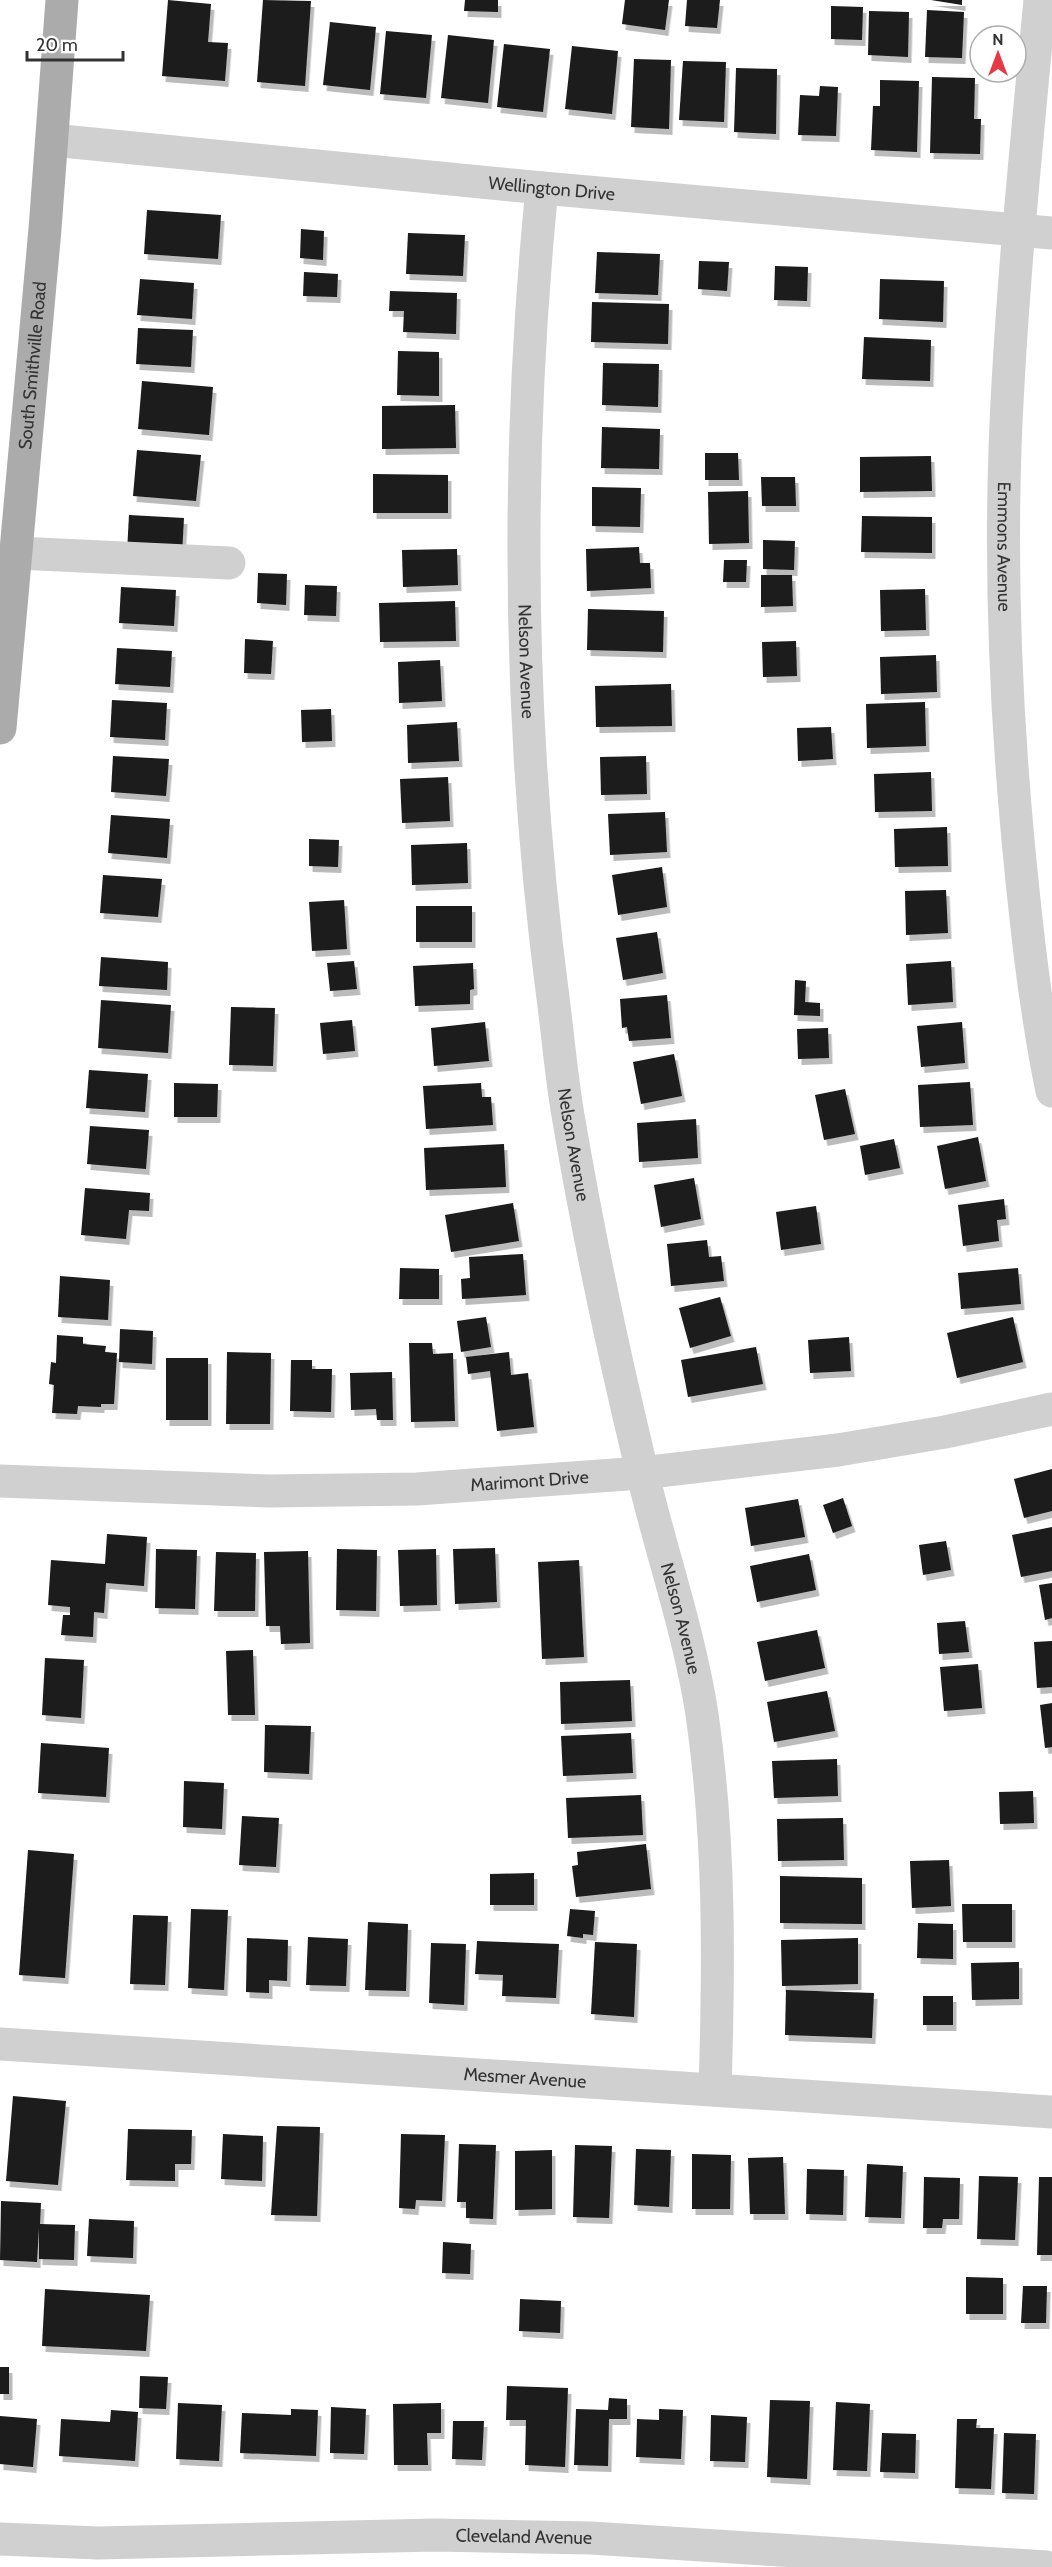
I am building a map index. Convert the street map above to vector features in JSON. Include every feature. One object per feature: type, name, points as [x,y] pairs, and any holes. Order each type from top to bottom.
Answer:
[{"type":"main road","name":"South Smithville Road","points":[[0,728],[2,671],[17,553],[62,0]]},
{"type":"street","name":"Emmons Avenue","points":[[1040,0],[1019,230],[1008,384],[1005,475],[1005,639],[1013,784],[1027,935],[1039,1024],[1052,1091]]},
{"type":"street","name":"Wellington Drive","points":[[52,140],[542,188],[1052,233]]},
{"type":"street","name":"Nelson Avenue","points":[[542,188],[535,258],[525,436],[523,581],[530,779],[545,944],[568,1117],[597,1274],[642,1473],[686,1637],[702,1713],[715,1834],[719,1957],[715,2090]]},
{"type":"street","points":[[17,553],[229,563]]},
{"type":"street","name":"Marimont Drive","points":[[0,1481],[268,1491],[417,1489],[642,1473],[838,1450],[945,1432],[1052,1409]]},
{"type":"street","name":"Mesmer Avenue","points":[[0,2044],[1052,2112]]},
{"type":"street","name":"Cleveland Avenue","points":[[0,2539],[98,2543],[435,2535],[591,2538],[1046,2567]]},
{"type":"building","points":[[168,0],[211,4],[208,42],[228,43],[225,81],[162,76]]},
{"type":"building","points":[[263,0],[311,1],[305,86],[257,82]]},
{"type":"building","points":[[465,0],[498,0],[498,12],[464,11]]},
{"type":"building","points":[[625,0],[669,0],[665,30],[622,24]]},
{"type":"building","points":[[687,0],[720,0],[717,28],[685,26]]},
{"type":"building","points":[[931,0],[962,0],[962,5]]},
{"type":"building","points":[[831,6],[863,7],[862,40],[831,39]]},
{"type":"building","points":[[927,10],[964,12],[962,58],[925,57]]},
{"type":"building","points":[[869,11],[909,12],[908,57],[868,55]]},
{"type":"building","points":[[330,22],[376,27],[370,90],[323,85]]},
{"type":"building","points":[[386,31],[432,35],[426,98],[380,94]]},
{"type":"building","points":[[448,35],[494,40],[488,103],[441,98]]},
{"type":"building","points":[[504,44],[550,49],[543,112],[497,107]]},
{"type":"building","points":[[572,46],[618,51],[612,114],[565,109]]},
{"type":"building","points":[[634,59],[671,60],[669,129],[631,127]]},
{"type":"building","points":[[683,61],[726,62],[724,122],[679,120]]},
{"type":"building","points":[[736,68],[777,69],[776,134],[734,132]]},
{"type":"building","points":[[932,77],[968,78],[968,84],[975,84],[974,119],[981,119],[980,154],[930,153]]},
{"type":"building","points":[[880,80],[919,81],[917,152],[871,150],[873,106],[880,106]]},
{"type":"building","points":[[820,86],[838,87],[836,136],[798,135],[800,95],[819,96]]},
{"type":"building","points":[[147,210],[221,215],[218,259],[144,254]]},
{"type":"building","points":[[301,229],[324,231],[323,260],[300,258]]},
{"type":"building","points":[[408,233],[465,235],[463,276],[406,274]]},
{"type":"building","points":[[597,252],[660,254],[658,295],[595,293]]},
{"type":"building","points":[[699,261],[729,262],[727,291],[698,289]]},
{"type":"building","points":[[775,266],[808,267],[807,301],[774,300]]},
{"type":"building","points":[[304,272],[338,274],[337,297],[303,296]]},
{"type":"building","points":[[140,279],[194,283],[192,319],[137,315]]},
{"type":"building","points":[[880,279],[944,281],[943,322],[879,319]]},
{"type":"building","points":[[390,291],[457,293],[456,334],[403,332],[404,311],[389,311]]},
{"type":"building","points":[[592,302],[669,304],[668,344],[591,342]]},
{"type":"building","points":[[138,328],[193,330],[191,367],[136,364]]},
{"type":"building","points":[[864,337],[931,340],[930,381],[862,379]]},
{"type":"building","points":[[398,351],[439,352],[439,396],[397,395]]},
{"type":"building","points":[[603,363],[659,364],[658,407],[602,405]]},
{"type":"building","points":[[142,381],[213,387],[209,435],[138,429]]},
{"type":"building","points":[[455,405],[456,448],[382,449],[382,406]]},
{"type":"building","points":[[602,427],[660,429],[659,469],[601,468]]},
{"type":"building","points":[[137,450],[201,455],[196,501],[133,496]]},
{"type":"building","points":[[705,453],[738,453],[739,480],[705,480]]},
{"type":"building","points":[[931,456],[932,491],[860,492],[860,457]]},
{"type":"building","points":[[373,474],[448,475],[448,513],[373,513]]},
{"type":"building","points":[[761,477],[795,477],[796,506],[762,506]]},
{"type":"building","points":[[592,487],[641,488],[640,527],[592,526]]},
{"type":"building","points":[[748,491],[749,543],[709,544],[708,492]]},
{"type":"building","points":[[129,515],[184,518],[182,554],[127,552]]},
{"type":"building","points":[[862,516],[932,517],[932,553],[861,552]]},
{"type":"building","points":[[763,540],[795,541],[794,570],[763,569]]},
{"type":"building","points":[[639,547],[640,563],[650,563],[651,588],[587,591],[586,549]]},
{"type":"building","points":[[457,549],[458,585],[403,587],[402,550]]},
{"type":"building","points":[[724,560],[747,560],[746,582],[723,582]]},
{"type":"building","points":[[258,573],[287,574],[286,605],[257,603]]},
{"type":"building","points":[[761,575],[792,575],[793,606],[761,607]]},
{"type":"building","points":[[305,585],[337,586],[336,616],[304,615]]},
{"type":"building","points":[[121,587],[176,590],[174,626],[119,623]]},
{"type":"building","points":[[925,589],[926,630],[881,631],[880,590]]},
{"type":"building","points":[[455,601],[456,641],[380,642],[379,603]]},
{"type":"building","points":[[588,609],[664,611],[663,652],[587,650]]},
{"type":"building","points":[[245,639],[273,641],[271,674],[244,673]]},
{"type":"building","points":[[796,641],[797,676],[763,677],[762,642]]},
{"type":"building","points":[[117,648],[172,651],[170,687],[115,684]]},
{"type":"building","points":[[936,655],[937,692],[881,694],[880,657]]},
{"type":"building","points":[[440,660],[442,701],[399,703],[398,662]]},
{"type":"building","points":[[671,684],[672,726],[596,727],[595,686]]},
{"type":"building","points":[[112,700],[167,703],[165,740],[110,737]]},
{"type":"building","points":[[925,702],[926,746],[867,748],[866,704]]},
{"type":"building","points":[[331,709],[332,741],[302,742],[301,710]]},
{"type":"building","points":[[457,722],[459,761],[408,763],[407,725]]},
{"type":"building","points":[[831,727],[833,759],[798,761],[797,728]]},
{"type":"building","points":[[113,756],[169,759],[166,796],[111,792]]},
{"type":"building","points":[[646,756],[647,794],[601,795],[600,757]]},
{"type":"building","points":[[931,772],[932,811],[875,812],[874,774]]},
{"type":"building","points":[[448,777],[450,821],[402,823],[400,779]]},
{"type":"building","points":[[665,812],[667,852],[610,855],[608,814]]},
{"type":"building","points":[[111,815],[170,819],[167,858],[108,853]]},
{"type":"building","points":[[947,827],[948,866],[895,867],[894,829]]},
{"type":"building","points":[[309,839],[339,840],[338,867],[309,866]]},
{"type":"building","points":[[467,843],[468,883],[412,885],[411,845]]},
{"type":"building","points":[[662,867],[667,907],[618,915],[612,875]]},
{"type":"building","points":[[103,875],[162,879],[158,917],[100,913]]},
{"type":"building","points":[[946,890],[948,933],[906,935],[905,891]]},
{"type":"building","points":[[344,900],[347,949],[312,951],[309,902]]},
{"type":"building","points":[[416,906],[472,906],[472,942],[416,942]]},
{"type":"building","points":[[657,932],[663,973],[623,980],[616,938]]},
{"type":"building","points":[[101,957],[168,962],[167,990],[99,986]]},
{"type":"building","points":[[354,961],[357,989],[330,991],[327,963]]},
{"type":"building","points":[[951,961],[953,1002],[908,1005],[906,964]]},
{"type":"building","points":[[473,963],[474,989],[470,990],[470,1004],[415,1006],[413,966]]},
{"type":"building","points":[[795,980],[806,981],[805,1002],[820,1003],[820,1016],[794,1015]]},
{"type":"building","points":[[667,995],[671,1038],[629,1041],[627,1027],[622,1028],[620,999]]},
{"type":"building","points":[[101,1000],[171,1005],[168,1053],[98,1048]]},
{"type":"building","points":[[231,1007],[275,1008],[273,1066],[229,1065]]},
{"type":"building","points":[[352,1020],[355,1051],[323,1054],[320,1023]]},
{"type":"building","points":[[485,1022],[489,1061],[434,1066],[431,1028]]},
{"type":"building","points":[[962,1022],[965,1063],[921,1067],[917,1026]]},
{"type":"building","points":[[828,1028],[829,1058],[798,1059],[797,1029]]},
{"type":"building","points":[[674,1054],[682,1096],[641,1104],[633,1062]]},
{"type":"building","points":[[89,1070],[148,1074],[145,1112],[86,1108]]},
{"type":"building","points":[[970,1082],[973,1125],[920,1127],[918,1085]]},
{"type":"building","points":[[174,1083],[218,1084],[217,1117],[174,1117]]},
{"type":"building","points":[[481,1083],[482,1097],[491,1097],[493,1125],[426,1129],[423,1086]]},
{"type":"building","points":[[845,1089],[855,1134],[824,1140],[815,1095]]},
{"type":"building","points":[[696,1119],[698,1158],[639,1162],[637,1123]]},
{"type":"building","points":[[90,1126],[149,1130],[146,1169],[87,1164]]},
{"type":"building","points":[[978,1137],[986,1181],[945,1189],[937,1146]]},
{"type":"building","points":[[894,1139],[900,1168],[865,1175],[860,1146]]},
{"type":"building","points":[[504,1144],[506,1187],[426,1190],[424,1148]]},
{"type":"building","points":[[694,1178],[701,1219],[661,1227],[654,1185]]},
{"type":"building","points":[[85,1188],[150,1193],[149,1211],[129,1210],[126,1239],[81,1235]]},
{"type":"building","points":[[1004,1199],[1006,1219],[997,1220],[999,1241],[963,1246],[958,1205]]},
{"type":"building","points":[[513,1203],[519,1241],[451,1252],[445,1215]]},
{"type":"building","points":[[816,1206],[821,1244],[781,1250],[776,1212]]},
{"type":"building","points":[[707,1240],[709,1257],[721,1256],[724,1281],[671,1286],[667,1244]]},
{"type":"building","points":[[523,1254],[526,1295],[462,1299],[461,1279],[470,1278],[469,1257]]},
{"type":"building","points":[[400,1268],[439,1269],[439,1299],[399,1299]]},
{"type":"building","points":[[1018,1268],[1021,1304],[961,1309],[958,1273]]},
{"type":"building","points":[[60,1276],[110,1280],[108,1320],[58,1317]]},
{"type":"building","points":[[720,1297],[731,1336],[690,1348],[679,1308]]},
{"type":"building","points":[[486,1317],[491,1347],[461,1352],[457,1321]]},
{"type":"building","points":[[1013,1317],[1023,1362],[957,1378],[947,1333]]},
{"type":"building","points":[[120,1329],[153,1331],[152,1364],[119,1362]]},
{"type":"building","points":[[57,1335],[83,1337],[83,1344],[106,1346],[105,1352],[117,1353],[114,1404],[101,1404],[101,1407],[78,1406],[77,1414],[52,1413],[54,1385],[49,1384],[51,1362],[56,1363]]},
{"type":"building","points":[[849,1337],[851,1371],[810,1373],[808,1340]]},
{"type":"building","points":[[409,1343],[432,1343],[433,1354],[453,1353],[455,1421],[411,1422]]},
{"type":"building","points":[[756,1347],[763,1384],[688,1397],[681,1360]]},
{"type":"building","points":[[227,1352],[271,1353],[270,1424],[226,1424]]},
{"type":"building","points":[[509,1352],[511,1375],[528,1373],[534,1427],[497,1431],[490,1371],[468,1374],[466,1357]]},
{"type":"building","points":[[166,1358],[208,1358],[208,1420],[166,1420]]},
{"type":"building","points":[[291,1360],[312,1360],[312,1369],[332,1369],[331,1412],[290,1411]]},
{"type":"building","points":[[392,1372],[393,1420],[377,1420],[376,1409],[351,1410],[350,1373]]},
{"type":"building","points":[[1052,1469],[1052,1511],[1024,1518],[1014,1479]]},
{"type":"building","points":[[843,1498],[852,1526],[833,1533],[823,1505]]},
{"type":"building","points":[[798,1499],[805,1537],[751,1546],[745,1508]]},
{"type":"building","points":[[1052,1527],[1052,1571],[1021,1577],[1012,1535]]},
{"type":"building","points":[[107,1534],[147,1537],[144,1586],[106,1583],[104,1613],[94,1612],[93,1637],[61,1635],[63,1615],[70,1615],[70,1607],[48,1605],[51,1560],[105,1564]]},
{"type":"building","points":[[946,1541],[951,1570],[923,1575],[919,1545]]},
{"type":"building","points":[[495,1548],[497,1602],[455,1604],[453,1549]]},
{"type":"building","points":[[156,1549],[197,1550],[195,1609],[155,1608]]},
{"type":"building","points":[[337,1549],[377,1550],[376,1611],[336,1610]]},
{"type":"building","points":[[436,1549],[437,1605],[400,1606],[398,1550]]},
{"type":"building","points":[[308,1551],[310,1643],[281,1644],[280,1626],[266,1626],[264,1552]]},
{"type":"building","points":[[216,1552],[256,1553],[255,1611],[214,1611]]},
{"type":"building","points":[[809,1554],[816,1590],[757,1602],[750,1566]]},
{"type":"building","points":[[579,1560],[584,1657],[542,1659],[538,1562]]},
{"type":"building","points":[[1052,1583],[1052,1618],[1045,1620],[1039,1585]]},
{"type":"building","points":[[965,1621],[969,1652],[939,1654],[937,1623]]},
{"type":"building","points":[[817,1630],[825,1668],[765,1681],[757,1642]]},
{"type":"building","points":[[1052,1641],[1052,1687],[1037,1688],[1034,1642]]},
{"type":"building","points":[[253,1650],[255,1715],[228,1715],[226,1651]]},
{"type":"building","points":[[45,1658],[84,1660],[81,1718],[42,1715]]},
{"type":"building","points":[[978,1664],[982,1708],[944,1711],[940,1667]]},
{"type":"building","points":[[630,1680],[632,1721],[561,1724],[560,1682]]},
{"type":"building","points":[[827,1691],[835,1731],[774,1742],[767,1702]]},
{"type":"building","points":[[1052,1703],[1052,1747],[1045,1748],[1040,1705]]},
{"type":"building","points":[[265,1725],[311,1726],[309,1774],[264,1772]]},
{"type":"building","points":[[631,1733],[633,1773],[563,1776],[561,1736]]},
{"type":"building","points":[[41,1743],[109,1748],[106,1797],[38,1793]]},
{"type":"building","points":[[837,1759],[838,1796],[774,1798],[772,1761]]},
{"type":"building","points":[[184,1781],[224,1783],[222,1829],[183,1827]]},
{"type":"building","points":[[1033,1791],[1034,1823],[1000,1824],[999,1792]]},
{"type":"building","points":[[641,1795],[643,1835],[568,1838],[566,1798]]},
{"type":"building","points":[[242,1816],[279,1818],[276,1867],[239,1865]]},
{"type":"building","points":[[843,1818],[844,1860],[778,1861],[777,1819]]},
{"type":"building","points":[[646,1844],[651,1889],[576,1897],[572,1866],[578,1865],[577,1852]]},
{"type":"building","points":[[28,1850],[74,1854],[65,1978],[19,1975]]},
{"type":"building","points":[[949,1860],[951,1906],[912,1908],[910,1861]]},
{"type":"building","points":[[534,1873],[534,1905],[490,1905],[490,1874]]},
{"type":"building","points":[[780,1876],[862,1878],[862,1924],[780,1923]]},
{"type":"building","points":[[962,1904],[1012,1904],[1012,1942],[963,1942]]},
{"type":"building","points":[[191,1909],[228,1910],[224,1990],[188,1988]]},
{"type":"building","points":[[570,1909],[595,1911],[593,1935],[583,1934],[583,1938],[567,1936]]},
{"type":"building","points":[[133,1915],[168,1916],[165,1985],[130,1984]]},
{"type":"building","points":[[368,1922],[408,1924],[406,1991],[365,1990]]},
{"type":"building","points":[[918,1923],[953,1924],[953,1959],[917,1958]]},
{"type":"building","points":[[308,1937],[348,1939],[346,1986],[306,1985]]},
{"type":"building","points":[[247,1938],[288,1940],[287,1981],[269,1980],[269,1993],[246,1992]]},
{"type":"building","points":[[858,1938],[858,1984],[782,1986],[781,1940]]},
{"type":"building","points":[[477,1941],[559,1944],[556,1998],[502,1996],[503,1975],[475,1974]]},
{"type":"building","points":[[595,1942],[637,1944],[634,2017],[591,2014]]},
{"type":"building","points":[[431,1943],[466,1944],[464,2005],[429,2003]]},
{"type":"building","points":[[1019,1962],[1019,1999],[972,2000],[971,1963]]},
{"type":"building","points":[[786,1990],[874,1993],[872,2038],[785,2035]]},
{"type":"building","points":[[923,1996],[953,1996],[953,2025],[923,2025]]},
{"type":"building","points":[[13,2096],[66,2101],[58,2185],[6,2181]]},
{"type":"building","points":[[277,2126],[320,2127],[317,2216],[271,2215]]},
{"type":"building","points":[[128,2129],[192,2130],[191,2164],[175,2164],[175,2181],[126,2180]]},
{"type":"building","points":[[223,2134],[263,2136],[262,2181],[221,2179]]},
{"type":"building","points":[[401,2134],[445,2135],[442,2201],[416,2200],[415,2209],[399,2208]]},
{"type":"building","points":[[459,2144],[496,2145],[493,2219],[466,2218],[466,2202],[457,2202]]},
{"type":"building","points":[[575,2145],[612,2146],[609,2218],[573,2217]]},
{"type":"building","points":[[636,2149],[671,2150],[669,2207],[634,2205]]},
{"type":"building","points":[[552,2150],[552,2209],[515,2210],[515,2151]]},
{"type":"building","points":[[692,2154],[731,2155],[730,2209],[692,2209]]},
{"type":"building","points":[[783,2157],[785,2214],[750,2214],[748,2158]]},
{"type":"building","points":[[867,2164],[903,2166],[901,2218],[865,2217]]},
{"type":"building","points":[[807,2169],[844,2170],[843,2215],[806,2214]]},
{"type":"building","points":[[979,2176],[1018,2177],[1015,2240],[977,2239]]},
{"type":"building","points":[[924,2177],[960,2178],[959,2219],[943,2219],[942,2228],[923,2228]]},
{"type":"building","points":[[1039,2177],[1052,2177],[1052,2255],[1037,2255]]},
{"type":"building","points":[[1,2201],[41,2203],[40,2224],[75,2225],[74,2260],[39,2259],[39,2228],[37,2262],[0,2260]]},
{"type":"building","points":[[89,2219],[134,2221],[133,2258],[87,2256]]},
{"type":"building","points":[[443,2242],[471,2244],[470,2274],[442,2273]]},
{"type":"building","points":[[966,2277],[1003,2278],[1003,2314],[966,2314]]},
{"type":"building","points":[[1023,2286],[1047,2286],[1046,2323],[1021,2323]]},
{"type":"building","points":[[45,2289],[150,2295],[146,2351],[42,2346]]},
{"type":"building","points":[[520,2299],[561,2301],[560,2333],[519,2331]]},
{"type":"building","points":[[0,2367],[9,2367],[9,2394],[0,2394]]},
{"type":"building","points":[[140,2376],[168,2377],[166,2409],[139,2408]]},
{"type":"building","points":[[507,2386],[568,2388],[565,2467],[525,2465],[526,2420],[506,2420]]},
{"type":"building","points":[[609,2398],[627,2399],[627,2419],[609,2419],[608,2466],[574,2465],[576,2409],[608,2410]]},
{"type":"building","points":[[770,2400],[810,2401],[807,2479],[767,2477]]},
{"type":"building","points":[[836,2402],[870,2404],[867,2471],[833,2470]]},
{"type":"building","points":[[178,2403],[222,2405],[219,2461],[176,2459]]},
{"type":"building","points":[[441,2403],[441,2433],[427,2433],[428,2465],[394,2465],[393,2404]]},
{"type":"building","points":[[331,2407],[366,2409],[364,2454],[330,2453]]},
{"type":"building","points":[[291,2409],[318,2410],[316,2456],[240,2453],[242,2413],[291,2415]]},
{"type":"building","points":[[659,2409],[683,2410],[681,2459],[636,2457],[637,2419],[659,2420]]},
{"type":"building","points":[[111,2410],[138,2412],[135,2461],[59,2456],[61,2419],[110,2422]]},
{"type":"building","points":[[711,2415],[747,2417],[745,2462],[710,2461]]},
{"type":"building","points":[[0,2416],[37,2419],[33,2467],[0,2464]]},
{"type":"building","points":[[957,2419],[977,2419],[976,2428],[994,2428],[991,2489],[955,2488]]},
{"type":"building","points":[[453,2421],[484,2421],[482,2460],[452,2459]]},
{"type":"building","points":[[882,2433],[916,2434],[915,2473],[880,2472]]},
{"type":"building","points":[[1004,2433],[1036,2434],[1034,2494],[1002,2493]]}]
